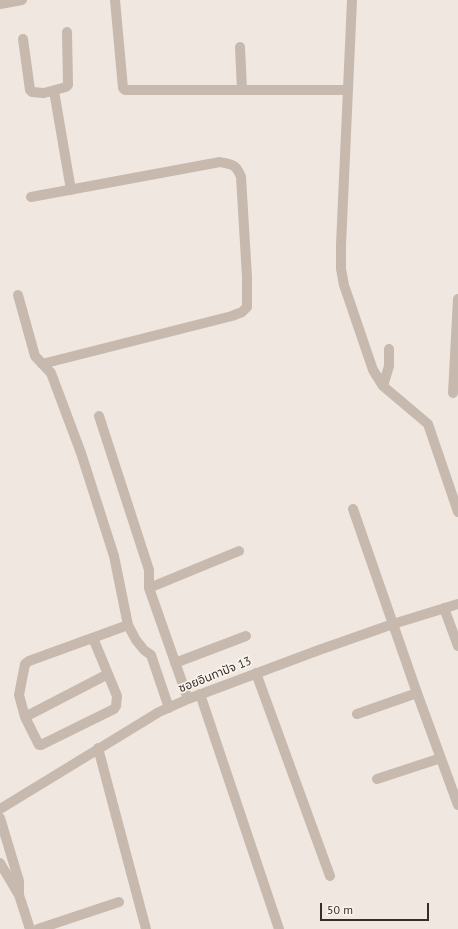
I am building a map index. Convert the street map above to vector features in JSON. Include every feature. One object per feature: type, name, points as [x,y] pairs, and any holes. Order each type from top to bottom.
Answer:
[{"type":"street","points":[[0,4],[22,0]]},
{"type":"street","points":[[115,0],[123,88],[125,90],[348,90]]},
{"type":"street","points":[[352,0],[342,269],[344,285],[373,370],[383,386],[428,424],[458,512]]},
{"type":"street","points":[[23,40],[31,91],[44,93],[66,87],[68,83],[67,32]]},
{"type":"street","points":[[240,47],[242,90]]},
{"type":"street","points":[[54,91],[71,190]]},
{"type":"street","points":[[31,197],[220,162],[233,165],[238,169],[241,177],[247,277],[247,307],[242,312],[232,316],[42,364]]},
{"type":"street","points":[[18,295],[35,356],[51,374],[81,453],[114,556],[128,625],[136,640],[150,655],[169,708]]},
{"type":"street","points":[[453,393],[458,299]]},
{"type":"street","points":[[383,386],[389,366],[390,349]]},
{"type":"street","points":[[99,416],[149,570],[149,588],[188,700]]},
{"type":"street","points":[[352,508],[458,805]]},
{"type":"street","points":[[149,588],[239,551]]},
{"type":"street","name":"ซอยอินทาปัจ 13","points":[[0,809],[159,712],[200,694],[319,650],[393,624],[458,604]]},
{"type":"street","points":[[444,608],[458,646]]},
{"type":"street","points":[[93,638],[117,696],[116,706],[114,709],[41,746],[38,744],[25,717],[19,695],[25,664],[29,661],[128,625]]},
{"type":"street","points":[[175,663],[246,636]]},
{"type":"street","points":[[256,673],[330,876]]},
{"type":"street","points":[[25,717],[108,674]]},
{"type":"street","points":[[356,714],[417,693]]},
{"type":"street","points":[[200,694],[279,929]]},
{"type":"street","points":[[98,748],[146,929]]},
{"type":"street","points":[[377,779],[441,758]]},
{"type":"street","points":[[0,818],[19,881],[19,894]]},
{"type":"street","points":[[0,863],[19,894],[30,929]]},
{"type":"street","points":[[38,929],[119,902]]}]
